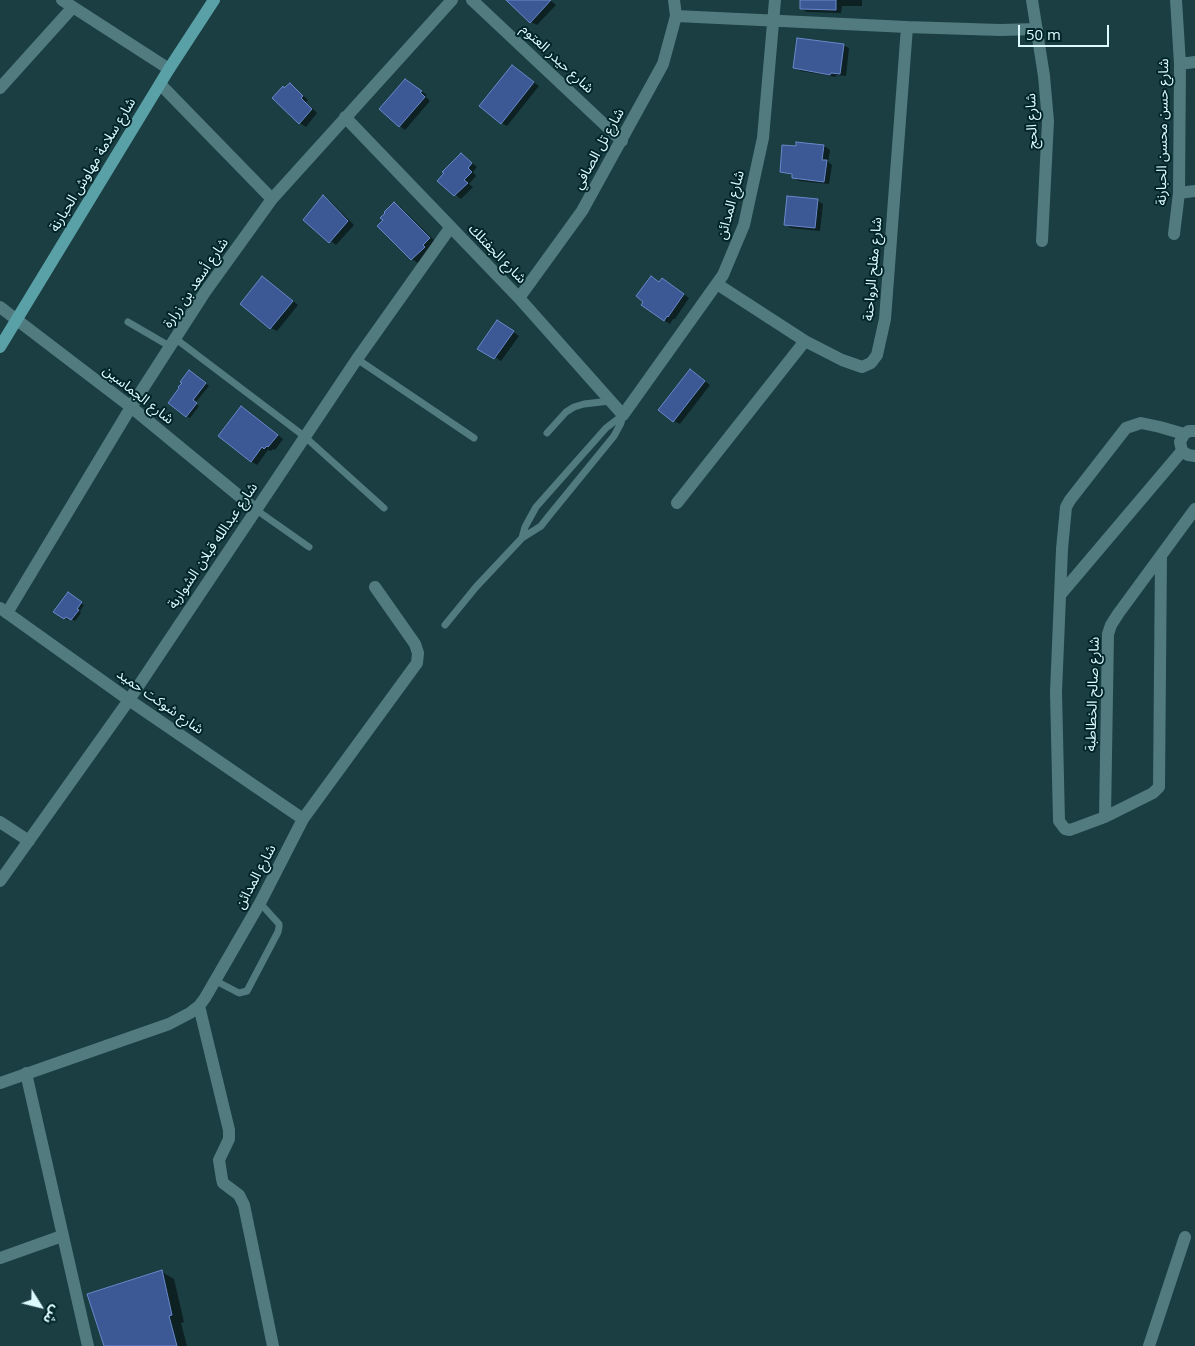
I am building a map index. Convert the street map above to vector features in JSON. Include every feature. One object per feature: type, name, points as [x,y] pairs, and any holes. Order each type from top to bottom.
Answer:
[{"type":"street","points":[[62,0],[169,69]]},
{"type":"street","name":"شارع سلامة مهاوش الحبارنة","points":[[0,347],[169,69],[214,0]]},
{"type":"street","name":"شارع أسعد بن زرارة","points":[[3,610],[205,292],[272,199],[452,0]]},
{"type":"street","name":"شارع حيدر العتوم","points":[[472,0],[622,141]]},
{"type":"street","name":"شارع تل الصافي","points":[[519,298],[582,210],[622,141],[663,64],[676,16],[674,0]]},
{"type":"street","name":"شارع المدائن","points":[[623,415],[717,284],[729,263],[744,226],[766,113],[775,0]]},
{"type":"street","name":"شارع الحج","points":[[1032,0],[1044,76],[1048,121],[1042,241]]},
{"type":"street","name":"شارع حسن محسن الحبارنة","points":[[1174,234],[1178,193],[1180,64],[1176,0]]},
{"type":"street","points":[[0,88],[73,7]]},
{"type":"street","points":[[676,16],[907,28],[1000,30],[1037,28]]},
{"type":"street","name":"شارع مفلح الرواحنة","points":[[717,284],[805,341],[842,360],[862,367],[871,363],[876,355],[885,320],[907,28]]},
{"type":"street","points":[[1180,64],[1195,62]]},
{"type":"street","points":[[160,84],[272,199]]},
{"type":"street","name":"شارع الجفتلك","points":[[345,117],[519,298],[623,415]]},
{"type":"street","points":[[1178,193],[1195,191]]},
{"type":"street","name":"شارع عبدالله قبلان الشواربة","points":[[0,881],[129,700],[356,359],[450,228]]},
{"type":"street","name":"شارع الجماسين","points":[[0,307],[131,407],[255,509]]},
{"type":"street","points":[[677,503],[805,341]]},
{"type":"street","points":[[1161,555],[1159,784],[1153,793],[1105,817],[1070,830],[1063,828],[1059,821],[1056,692],[1064,515],[1070,500],[1126,428],[1141,423],[1189,433]]},
{"type":"street","points":[[1189,433],[1180,442],[1182,451],[1188,455],[1195,456]]},
{"type":"street","points":[[1060,595],[1182,451]]},
{"type":"street","name":"شارع صالح الخطاطبة","points":[[1105,817],[1108,634],[1118,614],[1195,509]]},
{"type":"street","name":"شارع المدائن","points":[[0,1082],[169,1024],[199,1006],[216,981],[260,903],[303,819],[417,662],[418,653],[415,644],[375,587]]},
{"type":"street","name":"شارع شوكت حميد","points":[[3,610],[129,700],[303,819]]},
{"type":"street","points":[[0,822],[30,841]]},
{"type":"street","points":[[199,1006],[229,1130],[228,1140],[219,1160],[222,1180],[239,1195],[244,1205],[273,1346]]},
{"type":"street","points":[[26,1073],[88,1346]]},
{"type":"street","points":[[0,1258],[62,1236]]},
{"type":"street","points":[[1149,1346],[1185,1237]]},
{"type":"lane","points":[[128,322],[173,343],[304,436],[384,508]]},
{"type":"lane","points":[[356,359],[474,438]]},
{"type":"lane","points":[[546,433],[574,406],[610,401]]},
{"type":"lane","points":[[522,538],[527,522],[536,507],[606,428],[623,415]]},
{"type":"lane","points":[[445,625],[476,587],[522,538],[532,533],[548,518],[614,436],[623,415]]},
{"type":"lane","points":[[255,509],[310,547]]},
{"type":"lane","points":[[216,981],[239,993],[247,990],[279,927],[260,903]]},
{"type":"building","points":[[506,0],[551,0],[530,23]]},
{"type":"building","points":[[800,0],[836,0],[836,10],[800,9]]},
{"type":"building","points":[[797,38],[844,44],[840,74],[831,73],[830,75],[793,68]]},
{"type":"building","points":[[512,65],[534,82],[501,124],[479,106]]},
{"type":"building","points":[[405,79],[422,91],[420,92],[425,97],[399,127],[379,109]]},
{"type":"building","points":[[290,83],[303,96],[301,98],[312,109],[299,124],[272,98],[283,86],[284,88]]},
{"type":"building","points":[[796,142],[824,145],[822,160],[827,160],[824,182],[792,178],[792,174],[780,172],[782,145],[796,146]]},
{"type":"building","points":[[461,153],[472,163],[468,168],[472,172],[464,180],[468,183],[454,196],[437,181],[444,173],[442,172]]},
{"type":"building","points":[[323,195],[348,221],[329,243],[303,220]]},
{"type":"building","points":[[787,196],[818,199],[815,228],[784,225]]},
{"type":"building","points":[[394,202],[430,238],[423,245],[425,247],[411,260],[377,226],[383,220],[380,218],[384,212]]},
{"type":"building","points":[[262,276],[293,301],[270,329],[240,304]]},
{"type":"building","points":[[651,276],[659,282],[662,278],[684,294],[664,321],[641,305],[643,302],[636,296]]},
{"type":"building","points":[[497,320],[514,331],[494,359],[477,349]]},
{"type":"building","points":[[690,369],[705,381],[673,422],[658,410]]},
{"type":"building","points":[[189,370],[206,383],[193,400],[197,403],[186,417],[168,403]]},
{"type":"building","points":[[241,406],[278,435],[268,447],[264,449],[262,447],[251,462],[218,436]]},
{"type":"building","points":[[68,592],[82,602],[77,609],[79,610],[71,620],[66,617],[64,619],[53,612]]},
{"type":"building","points":[[162,1270],[172,1315],[169,1316],[177,1346],[104,1346],[87,1294]]}]
